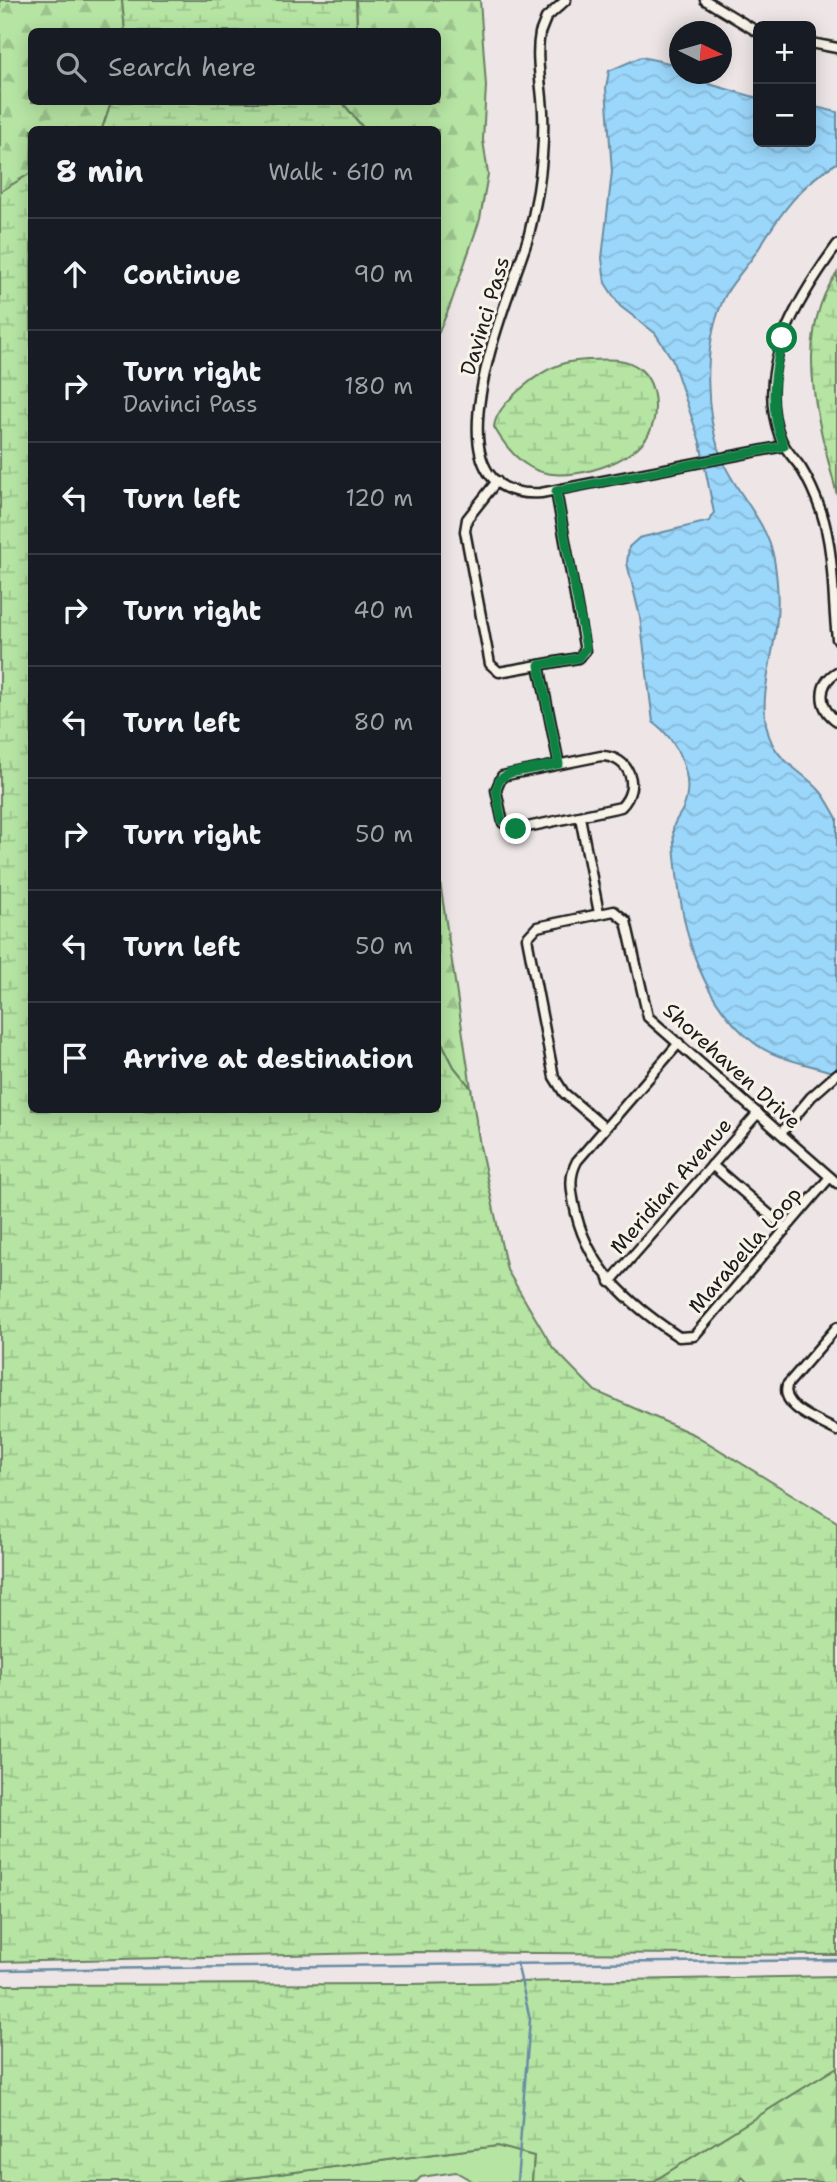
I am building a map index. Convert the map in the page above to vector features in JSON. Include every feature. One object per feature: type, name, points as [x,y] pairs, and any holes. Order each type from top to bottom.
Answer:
[{"type":"street","name":"Davinci Pass","points":[[497,481],[480,456],[482,381],[493,338],[528,237],[537,194],[542,157],[540,33],[546,18],[566,0]]},
{"type":"street","points":[[705,0],[753,29]]},
{"type":"street","points":[[816,44],[837,48]]},
{"type":"street","points":[[837,246],[789,318],[782,338],[773,386],[774,409],[784,446],[812,489],[826,527],[833,567],[837,639]]},
{"type":"street","points":[[556,491],[586,648],[578,658],[499,672],[490,664],[464,531],[467,519],[497,481],[530,494],[556,491],[784,446]]},
{"type":"street","points":[[539,665],[559,764]]},
{"type":"street","points":[[837,672],[825,683],[822,697],[825,709],[837,721]]},
{"type":"street","points":[[608,756],[619,760],[630,772],[631,790],[621,807],[580,817],[516,829],[502,821],[496,790],[500,779],[510,773],[559,764],[608,756]]},
{"type":"street","points":[[580,817],[599,913],[537,927],[528,934],[527,942],[554,1077],[564,1093],[605,1128]]},
{"type":"street","name":"Shorehaven Drive","points":[[599,913],[614,911],[625,917],[645,1010],[834,1180]]},
{"type":"street","name":"Marabella Loop","points":[[679,1043],[577,1161],[571,1185],[586,1244],[610,1282],[652,1320],[679,1337],[689,1338],[697,1332],[786,1229],[834,1180]]},
{"type":"street","points":[[780,1133],[811,1097],[834,1076]]},
{"type":"street","name":"Meridian Avenue","points":[[610,1282],[758,1113]]},
{"type":"street","points":[[712,1165],[786,1229]]},
{"type":"street","points":[[837,1327],[787,1385],[785,1392],[790,1404],[837,1431]]},
{"type":"green space","points":[[0,0],[122,0],[125,28],[28,28],[28,105],[110,105],[103,126],[28,126],[28,175],[0,192]]},
{"type":"green space","points":[[122,0],[356,0],[357,28],[125,28]]},
{"type":"green space","points":[[356,0],[480,0],[486,86],[483,140],[488,174],[480,219],[441,327],[441,126],[362,126],[344,105],[441,105],[441,28],[357,28]]},
{"type":"green space","points":[[110,105],[344,105],[362,126],[103,126]]},
{"type":"green space","points":[[28,175],[28,1113],[441,1113],[441,1041],[454,1067],[471,1088],[480,1146],[507,1270],[553,1348],[595,1391],[695,1435],[837,1522],[837,1955],[411,1952],[0,1962],[0,192]]},
{"type":"green space","points":[[837,273],[837,495],[817,411],[812,353],[815,325],[823,298]]},
{"type":"green space","points":[[587,360],[623,361],[642,371],[652,388],[655,408],[647,437],[625,457],[593,470],[558,474],[530,467],[514,455],[501,439],[494,427],[497,418],[510,399],[540,374],[562,364]]},
{"type":"green space","points":[[441,889],[471,1088],[454,1067],[441,1041]]},
{"type":"green space","points":[[837,1976],[837,2067],[652,2182],[532,2182],[534,2156],[497,2146],[216,2182],[0,2182],[0,1985],[410,1984]]},
{"type":"green space","points":[[837,2067],[837,2182],[747,2182],[742,2177],[740,2182],[652,2182]]},
{"type":"green space","points":[[497,2146],[534,2156],[532,2182],[474,2182],[456,2172],[421,2177],[416,2182],[216,2182]]},
{"type":"water","points":[[641,57],[669,63],[669,84],[709,84],[753,97],[753,147],[816,147],[816,107],[837,112],[837,163],[813,180],[792,201],[728,290],[711,341],[708,381],[712,421],[721,457],[765,532],[774,559],[778,611],[766,686],[767,729],[776,750],[820,791],[837,818],[837,1074],[793,1061],[762,1048],[731,1021],[714,998],[701,972],[684,917],[673,830],[684,806],[687,783],[682,760],[676,748],[670,738],[653,722],[640,617],[627,563],[629,547],[639,538],[710,521],[714,513],[700,442],[672,359],[655,333],[620,306],[605,283],[602,258],[612,172],[606,88],[609,71]]},
{"type":"waterway","points":[[0,1970],[837,1960]]},
{"type":"waterway","points":[[517,1963],[530,2019],[517,2182]]},
{"type":"route","points":[[516,829],[507,827],[502,821],[496,785],[506,774],[559,764],[539,665],[578,658],[586,648],[556,491],[784,446],[774,409],[773,386],[782,338]]}]
